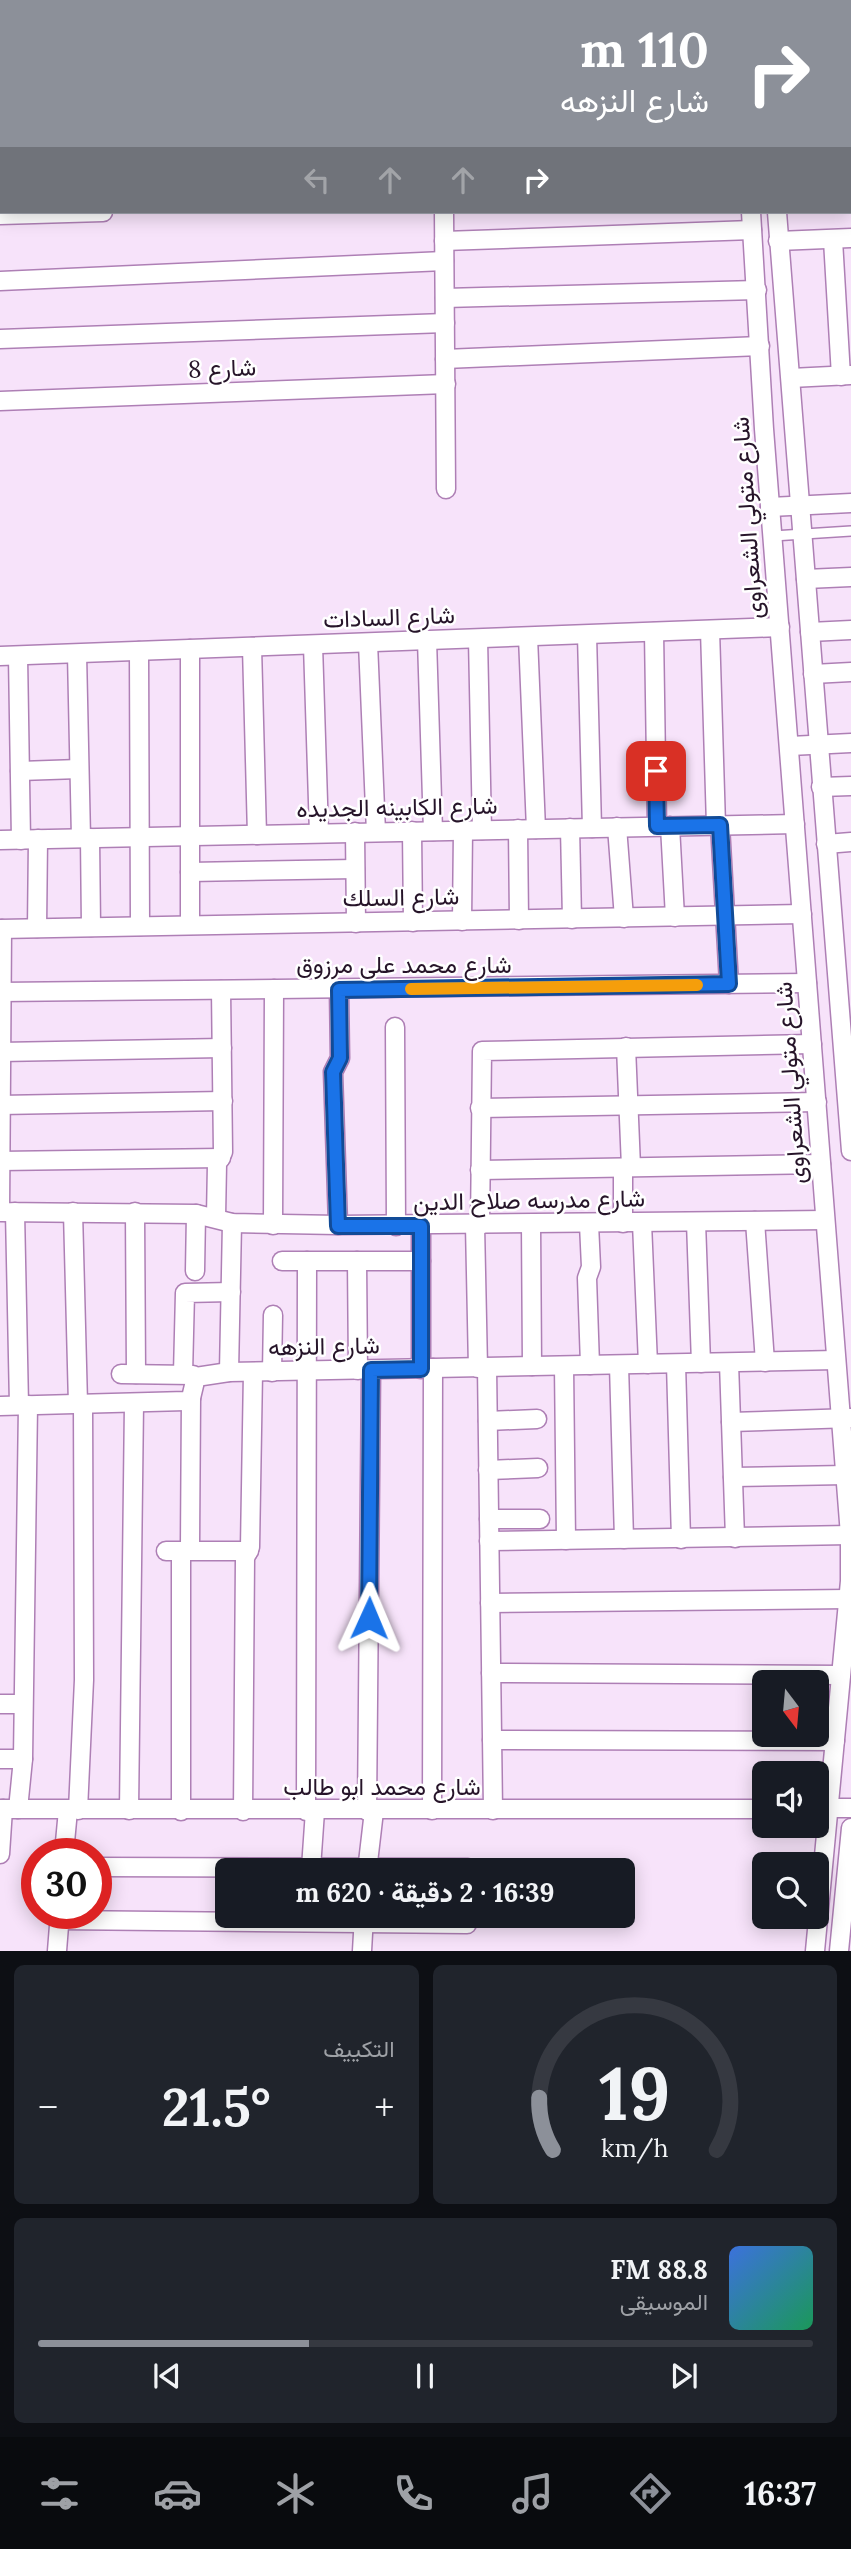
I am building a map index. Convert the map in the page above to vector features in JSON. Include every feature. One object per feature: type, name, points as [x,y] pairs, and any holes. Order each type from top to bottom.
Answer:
[{"type":"street","points":[[0,215],[34,214]]},
{"type":"street","points":[[444,214],[446,489]]},
{"type":"street","points":[[776,214],[821,788],[832,912],[844,981],[851,1151]]},
{"type":"street","points":[[444,241],[752,221]]},
{"type":"street","name":"شارع متولي الشعراوى","points":[[752,221],[764,429],[825,1220],[836,1360],[846,1418],[850,1535],[848,1599],[835,1741],[829,1774]]},
{"type":"street","points":[[778,242],[842,239],[846,376],[791,378]]},
{"type":"street","points":[[0,281],[444,261]]},
{"type":"street","points":[[445,298],[757,290]]},
{"type":"street","points":[[0,339],[445,323]]},
{"type":"street","points":[[445,359],[760,346]]},
{"type":"street","name":"شارع 8","points":[[0,401],[446,384]]},
{"type":"street","points":[[764,429],[794,427]]},
{"type":"street","points":[[770,507],[851,503]]},
{"type":"street","points":[[806,579],[851,577]]},
{"type":"street","name":"شارع السادات","points":[[9,656],[780,628]]},
{"type":"street","points":[[710,630],[718,825],[729,984]]},
{"type":"street","points":[[810,632],[851,630]]},
{"type":"street","points":[[654,632],[664,826],[675,917]]},
{"type":"street","points":[[587,635],[592,828]]},
{"type":"street","points":[[519,920],[527,829],[528,637]]},
{"type":"street","points":[[478,639],[482,830]]},
{"type":"street","points":[[427,640],[433,831]]},
{"type":"street","points":[[368,643],[376,832]]},
{"type":"street","points":[[313,645],[319,833]]},
{"type":"street","points":[[252,647],[257,835]]},
{"type":"street","points":[[190,649],[190,925]]},
{"type":"street","points":[[139,651],[140,926]]},
{"type":"street","points":[[77,654],[79,769],[91,927]]},
{"type":"street","points":[[9,656],[37,928]]},
{"type":"street","points":[[813,674],[851,672]]},
{"type":"street","points":[[790,746],[851,743]]},
{"type":"street","points":[[20,771],[79,769]]},
{"type":"street","points":[[821,788],[851,786]]},
{"type":"street","name":"شارع الكابينه الجديده","points":[[0,840],[795,824]]},
{"type":"street","points":[[617,827],[624,918]]},
{"type":"street","points":[[570,828],[572,919]]},
{"type":"street","points":[[462,921],[463,830]]},
{"type":"street","points":[[412,831],[413,922]]},
{"type":"street","points":[[355,832],[356,923]]},
{"type":"street","points":[[826,844],[851,842]]},
{"type":"street","points":[[190,872],[355,869]]},
{"type":"street","points":[[832,912],[851,911]]},
{"type":"street","name":"شارع السلك","points":[[1,929],[802,914]]},
{"type":"street","points":[[0,1854],[7,1809],[23,1759],[23,1405],[8,1212],[0,1161],[1,929]]},
{"type":"street","name":"شارع محمد على مرزوق","points":[[1,992],[807,983]]},
{"type":"street","points":[[273,1225],[274,989]]},
{"type":"street","points":[[221,990],[223,1101],[221,1158],[217,1164],[231,1292],[229,1373]]},
{"type":"street","points":[[338,1226],[333,1072],[340,1058],[339,990]]},
{"type":"street","points":[[395,1027],[396,1226]]},
{"type":"street","points":[[493,1810],[488,1420],[482,1367],[477,1225],[480,1056],[486,1049],[812,1044]]},
{"type":"street","points":[[623,1223],[627,1167],[626,1047]]},
{"type":"street","points":[[1,1052],[222,1048]]},
{"type":"street","points":[[0,1105],[223,1101]]},
{"type":"street","points":[[480,1108],[817,1102]]},
{"type":"street","points":[[0,1161],[221,1158]]},
{"type":"street","points":[[480,1170],[821,1164]]},
{"type":"street","name":"شارع مدرسه صلاح الدين","points":[[8,1212],[196,1214],[273,1225],[338,1226],[825,1220]]},
{"type":"street","points":[[67,1838],[73,1810],[84,1680],[80,1404],[73,1212]]},
{"type":"street","name":"شارع النزهه","points":[[135,1212],[128,1374],[190,1375],[836,1360]]},
{"type":"street","points":[[195,1270],[196,1214]]},
{"type":"street","points":[[755,1221],[765,1362]]},
{"type":"street","points":[[696,1222],[701,1363]]},
{"type":"street","points":[[642,1223],[648,1364]]},
{"type":"street","points":[[531,1224],[532,1366]]},
{"type":"street","points":[[589,1224],[591,1267],[587,1278],[590,1365]]},
{"type":"street","points":[[421,1226],[427,1369],[432,1810]]},
{"type":"street","points":[[282,1261],[421,1261]]},
{"type":"street","points":[[307,1261],[312,1858]]},
{"type":"street","points":[[357,1261],[365,1370],[370,1811],[368,1858]]},
{"type":"street","points":[[188,1551],[191,1398],[185,1293],[231,1292]]},
{"type":"street","points":[[272,1372],[274,1315]]},
{"type":"street","points":[[729,1363],[735,1538]]},
{"type":"street","points":[[676,1364],[681,1539]]},
{"type":"street","points":[[619,1365],[624,1539]]},
{"type":"street","points":[[564,1366],[566,1540]]},
{"type":"street","points":[[243,1811],[245,1558],[249,1551],[253,1372]]},
{"type":"street","points":[[0,1406],[134,1403],[191,1398]]},
{"type":"street","points":[[129,1810],[134,1403]]},
{"type":"street","points":[[731,1422],[846,1418]]},
{"type":"street","points":[[488,1420],[537,1419]]},
{"type":"street","points":[[488,1470],[538,1468]]},
{"type":"street","points":[[733,1477],[846,1475]]},
{"type":"street","points":[[489,1519],[540,1519]]},
{"type":"street","points":[[489,1541],[850,1535]]},
{"type":"street","points":[[166,1551],[249,1551]]},
{"type":"street","points":[[181,1811],[181,1555],[188,1551]]},
{"type":"street","points":[[490,1603],[848,1599]]},
{"type":"street","points":[[491,1673],[841,1675]]},
{"type":"street","points":[[0,1704],[23,1704]]},
{"type":"street","points":[[492,1740],[835,1741]]},
{"type":"street","points":[[0,1759],[23,1759]]},
{"type":"street","points":[[829,1808],[851,1808]]},
{"type":"street","name":"شارع محمد ابو طالب","points":[[7,1809],[752,1809]]},
{"type":"street","points":[[839,1951],[846,1928],[851,1828]]},
{"type":"street","name":"شارع متولي الشعراوى","points":[[815,1951],[821,1838]]},
{"type":"street","points":[[112,1867],[215,1868]]},
{"type":"street","points":[[112,1917],[215,1918]]},
{"type":"street","points":[[362,1951],[363,1928]]},
{"type":"street","points":[[57,1951],[58,1929]]},
{"type":"lane","points":[[772,536],[851,531]]},
{"type":"slow traffic","points":[[411,989],[697,985]]},
{"type":"route","points":[[369,1618],[371,1370],[421,1369],[421,1226],[338,1226],[333,1072],[340,1058],[339,990],[729,984],[720,825],[657,826],[656,771]]}]
